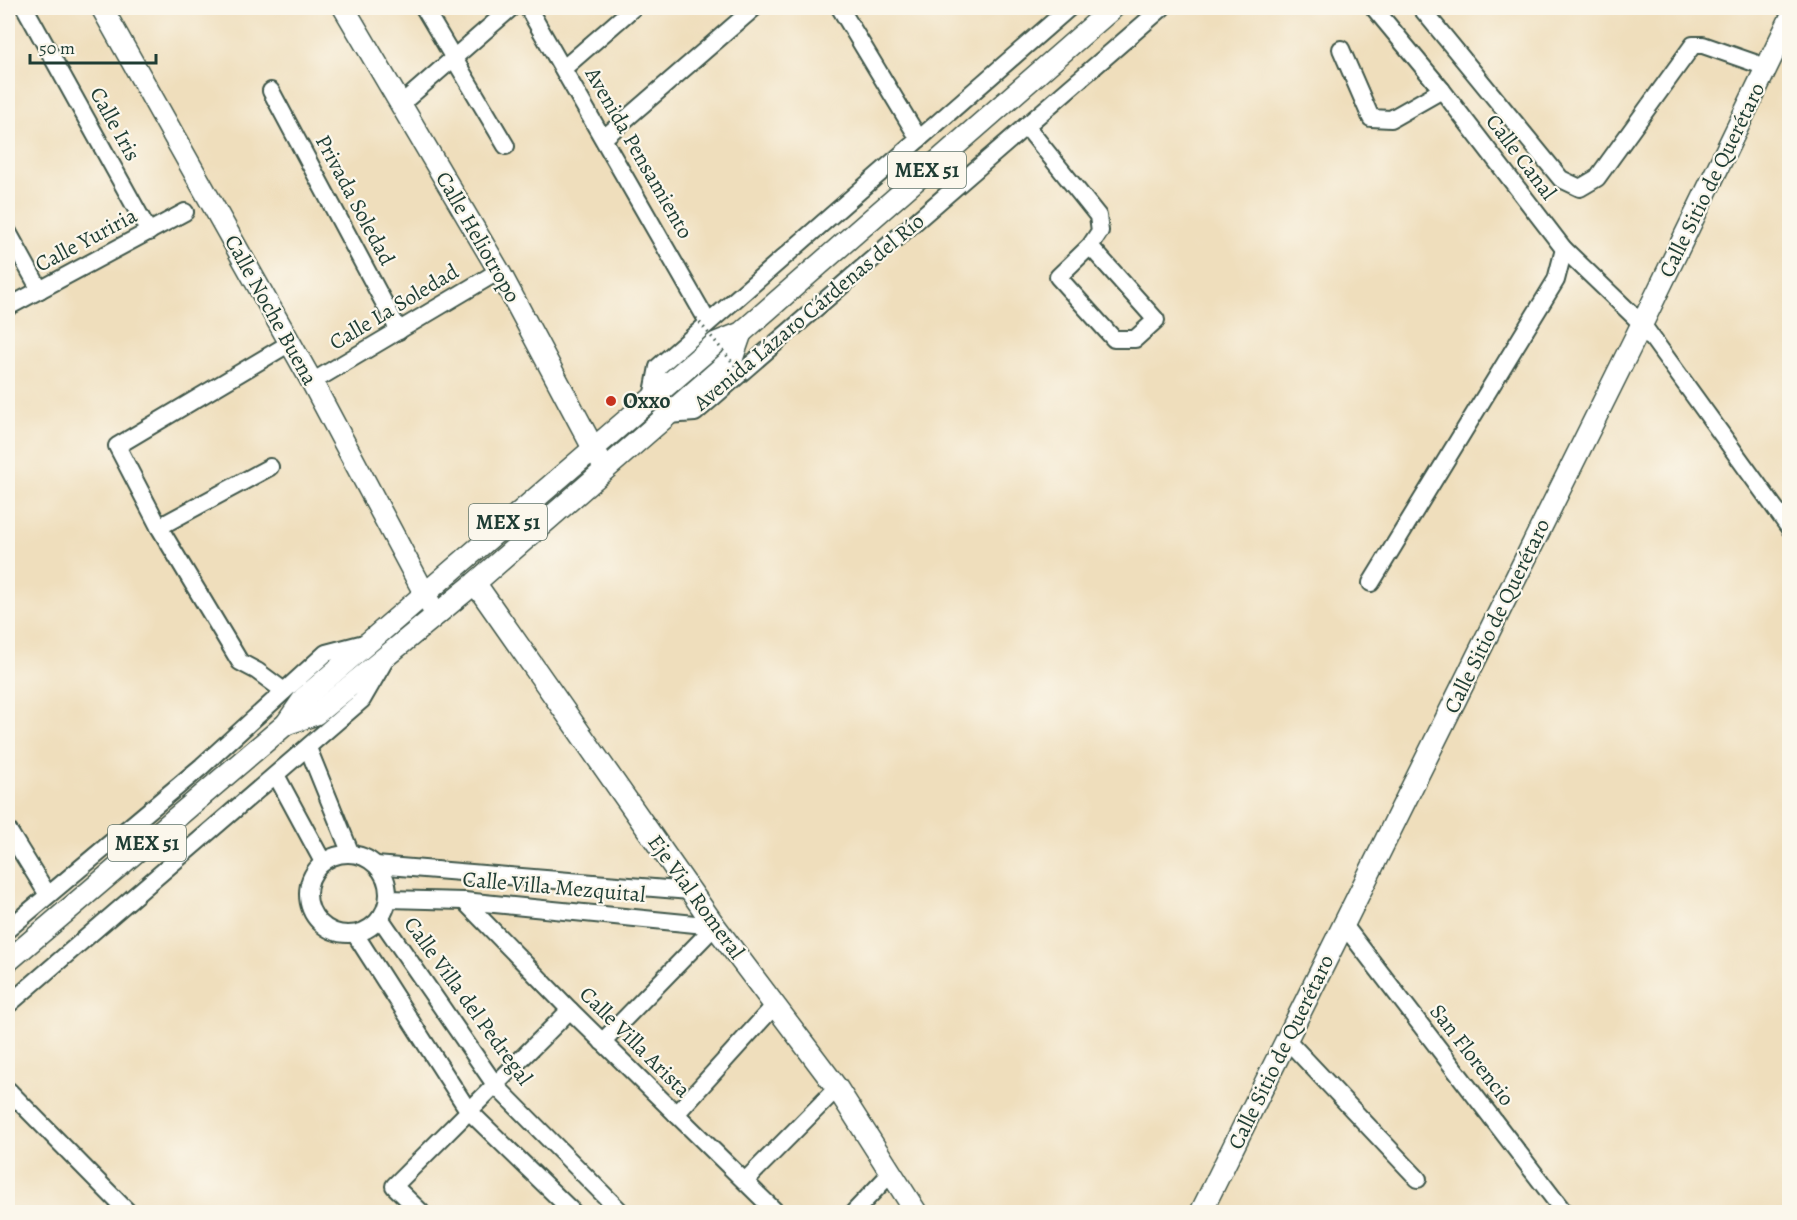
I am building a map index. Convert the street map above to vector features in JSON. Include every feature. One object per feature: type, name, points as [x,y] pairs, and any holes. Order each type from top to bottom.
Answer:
[{"type":"main road","name":"Calle Noche Buena","points":[[102,8],[312,382],[436,615]]},
{"type":"main road","name":"Calle Heliotropo","points":[[344,8],[499,271],[592,449],[606,469]]},
{"type":"main road","name":"Avenida Lázaro Cárdenas del Río","points":[[8,961],[286,724],[304,698],[592,449],[716,343],[741,333],[1113,8]]},
{"type":"main road","name":"Calle Sitio de Querétaro","points":[[1201,1212],[1642,324],[1790,19]]},
{"type":"main road","name":"Avenida Lázaro Cárdenas del Río","points":[[286,724],[316,714],[387,658],[475,583],[732,359],[741,333]]},
{"type":"main road","name":"Eje Vial Romeral","points":[[475,583],[715,926],[837,1088],[916,1212]]},
{"type":"street","name":"Calle Iris","points":[[25,8],[149,232]]},
{"type":"street","points":[[423,8],[506,146]]},
{"type":"street","points":[[401,104],[511,8]]},
{"type":"street","name":"Avenida Pensamiento","points":[[528,8],[604,138],[702,320]]},
{"type":"street","points":[[564,68],[633,8]]},
{"type":"street","points":[[604,138],[754,8]]},
{"type":"street","points":[[840,8],[919,139]]},
{"type":"street","points":[[652,398],[658,367],[702,320],[919,139],[1069,8]]},
{"type":"street","name":"Avenida Lázaro Cárdenas del Río","points":[[668,415],[695,413],[1162,8]]},
{"type":"street","name":"Calle Canal","points":[[1374,8],[1442,90],[1564,249],[1642,324],[1790,529]]},
{"type":"street","points":[[1421,8],[1561,179],[1580,188],[1597,178],[1693,45],[1702,45],[1766,67]]},
{"type":"street","points":[[1341,50],[1371,118],[1391,119],[1442,90]]},
{"type":"street","name":"Privada Soledad","points":[[272,91],[399,331]]},
{"type":"street","points":[[1026,126],[1098,216],[1100,231],[1090,246],[1058,277],[1114,339],[1135,339],[1156,320],[1090,246]]},
{"type":"street","name":"Calle Yuriria","points":[[8,308],[185,212]]},
{"type":"street","points":[[8,232],[40,290]]},
{"type":"street","points":[[1371,583],[1556,280],[1564,249]]},
{"type":"street","name":"Calle La Soledad","points":[[312,382],[499,271]]},
{"type":"street","points":[[284,691],[257,671],[240,662],[159,527],[117,446],[290,343]]},
{"type":"street","points":[[159,527],[270,467]]},
{"type":"street","name":"Avenida Lázaro Cárdenas del Río","points":[[8,929],[201,766],[326,653],[371,641]]},
{"type":"street","name":"Avenida Lázaro Cárdenas del Río","points":[[8,1005],[362,700],[387,658]]},
{"type":"street","points":[[308,748],[351,854]]},
{"type":"street","points":[[276,774],[323,862]]},
{"type":"street","points":[[8,830],[48,895]]},
{"type":"street","points":[[351,854],[364,857],[376,865],[387,885],[388,899],[380,918],[370,928],[355,934],[338,934],[324,927],[315,917],[307,895],[316,868],[336,855],[351,854]]},
{"type":"street","name":"Calle Villa Mezquital","points":[[376,865],[690,891]]},
{"type":"street","name":"Calle Villa Mezquital","points":[[388,899],[464,901],[715,926]]},
{"type":"street","name":"Calle Villa Arista","points":[[464,901],[602,1042],[776,1212]]},
{"type":"street","name":"Calle Villa del Pedregal","points":[[380,918],[496,1086],[621,1212]]},
{"type":"street","name":"San Florencio","points":[[1344,925],[1564,1212]]},
{"type":"street","points":[[602,1042],[715,926]]},
{"type":"street","points":[[355,934],[468,1110],[573,1212]]},
{"type":"street","points":[[676,1114],[775,1005]]},
{"type":"street","points":[[421,1212],[394,1186],[570,1010]]},
{"type":"street","points":[[1287,1040],[1418,1179]]},
{"type":"street","points":[[745,1181],[837,1088]]},
{"type":"street","points":[[8,1090],[128,1212]]},
{"type":"street","points":[[854,1212],[891,1173]]},
{"type":"path","points":[[702,320],[747,380]]},
{"type":"place","name":"Oxxo","points":[[611,401]]}]
